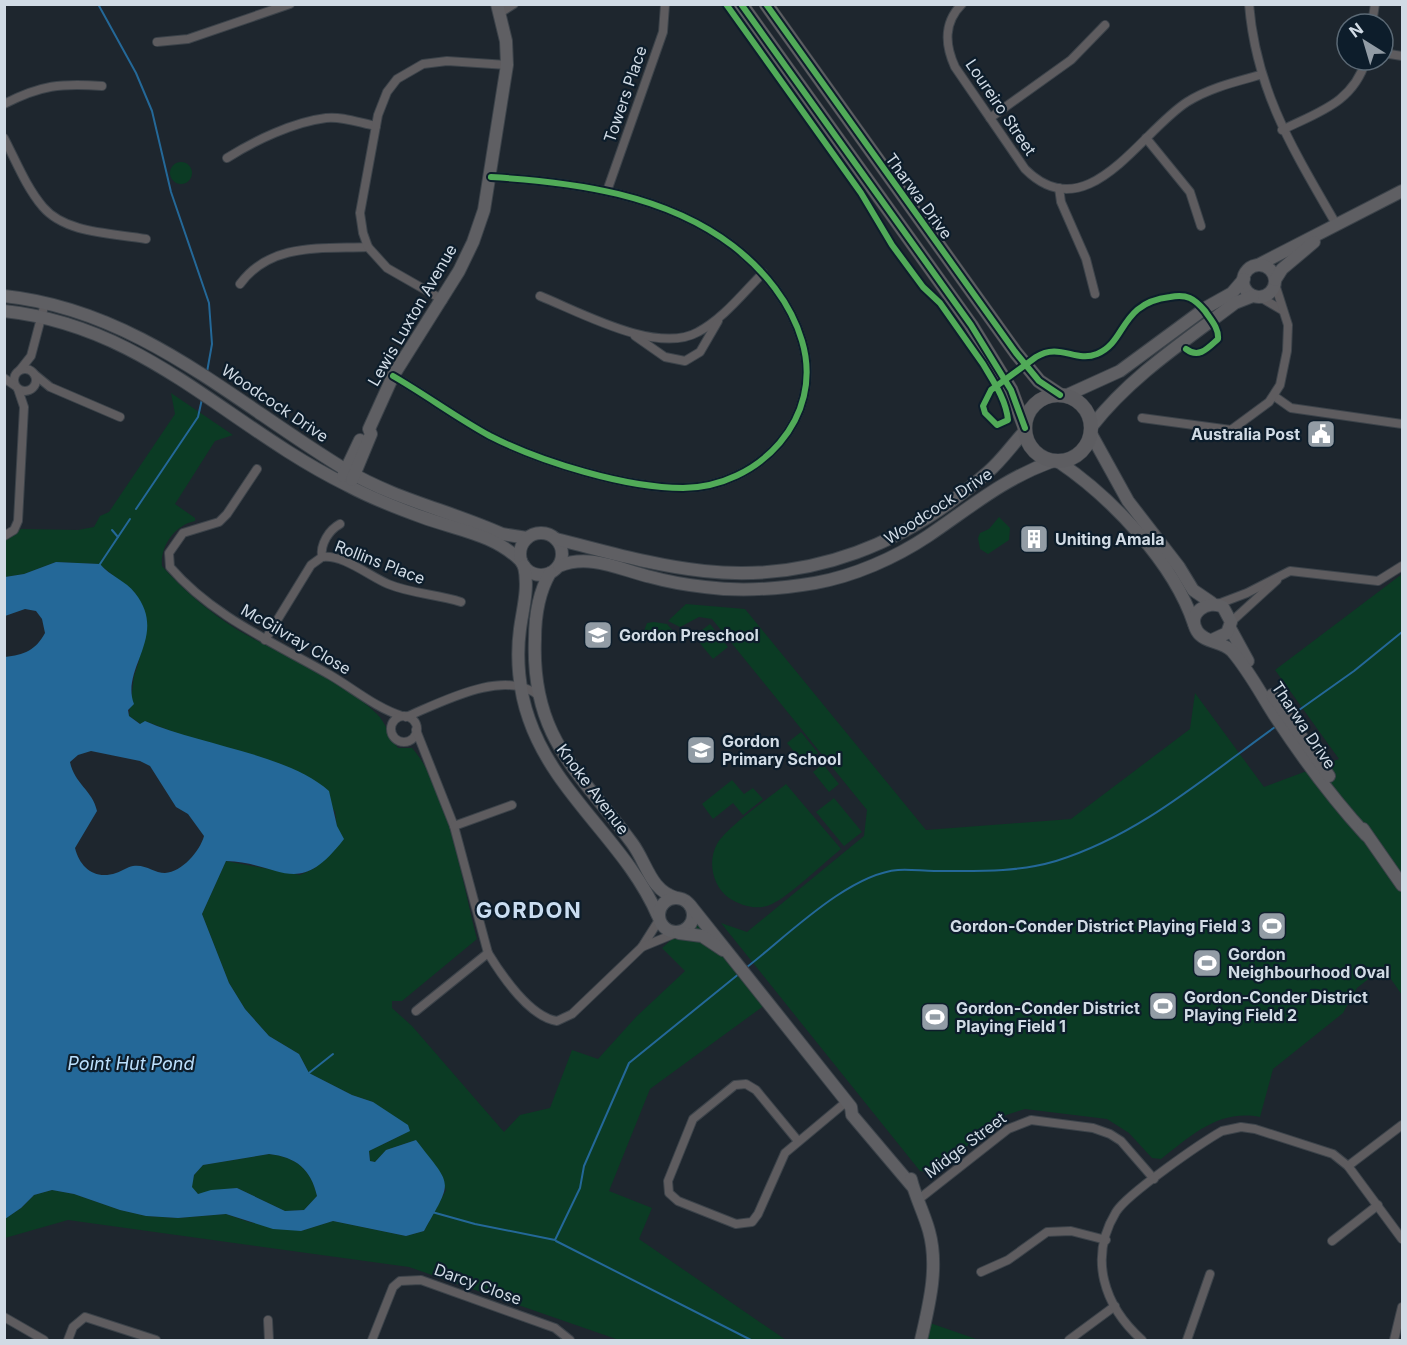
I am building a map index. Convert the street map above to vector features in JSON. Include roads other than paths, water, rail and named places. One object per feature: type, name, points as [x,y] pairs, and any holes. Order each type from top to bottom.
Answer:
[{"type":"main road","name":"Tharwa Drive","points":[[741,4],[971,325],[1011,390],[1025,430]]},
{"type":"main road","name":"Tharwa Drive","points":[[765,4],[1016,353],[1033,374],[1063,396]]},
{"type":"main road","name":"Lewis Luxton Avenue","points":[[345,484],[364,432],[369,429],[393,376],[442,300],[473,242],[491,177],[507,65],[499,9]]},
{"type":"main road","points":[[1063,396],[1083,406],[1092,430],[1128,501],[1179,567],[1193,590],[1228,611],[1230,625],[1223,637],[1212,640],[1201,636],[1176,580],[1097,492],[1056,462],[1042,458],[1033,450],[1025,430],[1028,414],[1035,404],[1046,398],[1063,396],[1120,371],[1208,307],[1232,293],[1244,279],[1248,270],[1402,191]]},
{"type":"main road","points":[[1056,462],[1080,454],[1092,430],[1112,400],[1130,384],[1235,303],[1269,293],[1282,269],[1334,226]]},
{"type":"main road","points":[[1258,265],[1270,269],[1275,282]]},
{"type":"main road","points":[[1244,279],[1244,286],[1257,296]]},
{"type":"main road","name":"Woodcock Drive","points":[[4,296],[45,303],[98,318],[133,333],[195,369],[350,472],[403,497],[469,519],[501,534],[528,538]]},
{"type":"main road","name":"Woodcock Drive","points":[[4,311],[41,316],[76,326],[119,344],[193,385],[315,469],[424,518],[484,536],[511,551],[522,563]]},
{"type":"main road","name":"Woodcock Drive","points":[[556,539],[666,565],[721,572],[791,570],[825,564],[888,541],[917,524],[988,472],[1025,430]]},
{"type":"main road","name":"Woodcock Drive","points":[[554,569],[582,560],[595,561],[671,582],[720,588],[781,588],[816,582],[867,568],[928,536],[997,486],[1056,462]]},
{"type":"main road","points":[[545,533],[556,539],[562,549],[554,569],[533,573],[522,563],[521,549],[528,538],[545,533]]},
{"type":"main road","name":"Knoke Avenue","points":[[522,563],[527,584],[520,631],[521,686],[529,721],[544,754],[631,865],[658,918]]},
{"type":"main road","name":"Knoke Avenue","points":[[554,569],[541,595],[537,621],[535,670],[538,696],[550,731],[566,761],[633,844],[655,884],[661,891],[677,898]]},
{"type":"main road","points":[[1195,626],[1194,619],[1200,608],[1215,604]]},
{"type":"main road","name":"Tharwa Drive","points":[[1230,625],[1242,652],[1272,702],[1347,814],[1366,835],[1402,885]]},
{"type":"main road","name":"Tharwa Drive","points":[[1212,640],[1230,649],[1272,702]]},
{"type":"main road","points":[[724,950],[702,936],[667,931],[658,918],[661,905],[677,898],[690,905],[716,935],[733,962],[849,1105],[852,1115],[912,1186],[930,1232],[933,1267],[932,1290],[921,1341]]},
{"type":"main road","points":[[677,933],[692,922],[693,910],[690,905]]},
{"type":"street","points":[[157,42],[188,39],[290,4]]},
{"type":"street","points":[[499,9],[514,4]]},
{"type":"street","name":"Loureiro Street","points":[[962,4],[952,16],[948,27],[949,54],[955,67],[1025,169],[1041,182],[1059,188]]},
{"type":"street","points":[[1249,4],[1260,75],[1282,130],[1334,226]]},
{"type":"street","name":"Towers Place","points":[[607,191],[663,32],[665,5]]},
{"type":"street","points":[[990,118],[1071,60],[1105,25]]},
{"type":"street","points":[[442,300],[387,268],[368,247],[360,213],[376,126],[387,92],[409,70],[431,62],[447,61],[507,65]]},
{"type":"street","points":[[1282,130],[1345,96],[1359,80],[1362,72]]},
{"type":"street","points":[[1095,294],[1086,259],[1061,202],[1059,188],[1080,188],[1099,181],[1185,103],[1203,93],[1260,75]]},
{"type":"street","points":[[4,104],[39,88],[55,84],[102,86]]},
{"type":"street","points":[[227,158],[253,141],[316,120],[339,118],[376,126]]},
{"type":"street","points":[[4,138],[34,194],[43,207],[60,221],[81,228],[146,239]]},
{"type":"street","points":[[1146,138],[1190,192],[1201,226]]},
{"type":"street","points":[[393,376],[491,436],[555,462],[611,477],[664,486],[704,487],[724,482],[761,463],[776,449],[794,423],[804,393],[806,374],[802,340],[793,317],[763,273],[735,248],[714,234],[649,205],[607,191],[534,178],[491,177]]},
{"type":"street","points":[[240,284],[259,263],[288,252],[368,247]]},
{"type":"street","points":[[540,296],[648,337],[674,339],[697,333],[710,325],[763,273]]},
{"type":"street","points":[[1142,418],[1231,430],[1274,396],[1280,386],[1287,351],[1288,325],[1275,282]]},
{"type":"street","points":[[1257,296],[1282,310]]},
{"type":"street","points":[[612,324],[665,357],[685,361],[700,352],[718,322],[735,300]]},
{"type":"street","points":[[4,536],[14,530],[18,521],[24,407],[35,384],[31,356],[45,303]]},
{"type":"street","points":[[24,407],[14,378],[31,356]]},
{"type":"street","points":[[50,387],[25,392],[4,377],[27,369],[50,387],[85,400],[120,417]]},
{"type":"street","points":[[1274,396],[1291,408],[1402,424]]},
{"type":"street","name":"McGilvray Close","points":[[257,469],[227,514],[212,525],[194,527],[183,532],[172,547],[168,560],[176,573],[232,620],[363,694],[380,708],[404,717]]},
{"type":"street","name":"Rollins Place","points":[[322,557],[322,546],[333,529],[340,524]]},
{"type":"street","name":"Rollins Place","points":[[265,640],[311,565],[322,557],[336,558],[405,591],[446,597],[461,602]]},
{"type":"street","points":[[1215,604],[1247,593],[1281,575],[1299,570],[1378,581],[1402,566]]},
{"type":"street","points":[[1230,625],[1281,575]]},
{"type":"street","points":[[521,686],[535,670]]},
{"type":"street","points":[[426,757],[406,741],[395,738],[391,729],[393,722],[463,692],[521,686],[538,696]]},
{"type":"street","points":[[406,741],[412,738],[429,707]]},
{"type":"street","name":"McGilvray Close","points":[[380,708],[391,729]]},
{"type":"street","points":[[404,717],[416,728],[454,826],[488,953],[498,969],[535,1012],[548,1020],[557,1021],[572,1014],[642,947],[658,918]]},
{"type":"street","points":[[454,826],[512,805]]},
{"type":"street","points":[[642,947],[677,933]]},
{"type":"street","points":[[416,1011],[488,953]]},
{"type":"street","points":[[798,1141],[756,1090],[740,1084],[693,1119],[668,1188],[678,1201],[736,1224],[752,1222],[758,1214],[777,1166],[798,1141],[849,1105]]},
{"type":"street","name":"Midge Street","points":[[919,1199],[1008,1129],[1031,1120],[1093,1128],[1110,1134],[1120,1141],[1154,1179]]},
{"type":"street","points":[[1348,1166],[1402,1125]]},
{"type":"street","points":[[1142,1341],[1115,1306],[1103,1282],[1100,1270],[1106,1240],[1120,1207],[1210,1137],[1228,1129],[1241,1127],[1316,1146],[1333,1154],[1348,1166],[1402,1239]]},
{"type":"street","points":[[1332,1241],[1378,1205]]},
{"type":"street","points":[[981,1272],[1008,1260],[1047,1232],[1071,1231],[1106,1240]]},
{"type":"street","points":[[1187,1341],[1210,1274]]},
{"type":"street","name":"Darcy Close","points":[[372,1341],[393,1287],[410,1279],[421,1280],[555,1328],[570,1341]]},
{"type":"street","points":[[1069,1341],[1115,1306]]},
{"type":"street","points":[[1394,1341],[1402,1313]]},
{"type":"street","points":[[4,1317],[44,1341]]},
{"type":"street","points":[[68,1341],[73,1327],[85,1317],[156,1341]]},
{"type":"street","points":[[268,1320],[268,1341]]},
{"type":"water","name":"Point Hut Pond","points":[[56,562],[100,564],[135,593],[144,609],[147,623],[146,638],[133,678],[131,691],[134,704],[128,710],[129,716],[140,724],[145,721],[267,759],[312,778],[329,791],[337,826],[344,839],[328,858],[314,868],[301,873],[289,874],[246,863],[226,861],[202,914],[229,983],[245,1009],[269,1036],[299,1054],[309,1073],[352,1095],[373,1102],[408,1125],[410,1131],[369,1151],[370,1161],[375,1162],[386,1150],[416,1140],[428,1155],[445,1183],[440,1201],[424,1231],[406,1236],[333,1221],[301,1231],[273,1229],[226,1214],[178,1218],[146,1216],[120,1210],[74,1194],[52,1190],[34,1195],[5,1219],[5,657],[29,651],[38,644],[45,633],[42,619],[36,611],[25,609],[5,616],[5,577],[24,574]],"holes":[[[91,751],[140,761],[150,766],[176,807],[188,814],[204,836],[194,854],[184,865],[165,873],[138,866],[108,875],[95,873],[85,867],[75,848],[97,811],[92,798],[75,776],[70,762],[78,755]],[[269,1154],[294,1161],[311,1178],[317,1196],[304,1210],[285,1211],[237,1188],[211,1190],[198,1194],[192,1187],[194,1175],[203,1165]]]},
{"type":"waterway","points":[[98,4],[136,73],[152,111],[171,192],[209,303],[212,344],[207,372]]},
{"type":"waterway","points":[[136,509],[198,417],[202,399]]},
{"type":"waterway","points":[[98,567],[130,519]]},
{"type":"waterway","points":[[112,530],[118,537]]},
{"type":"waterway","points":[[1292,715],[1354,671],[1402,632]]},
{"type":"waterway","points":[[747,967],[818,909],[859,883],[879,874],[898,870],[965,871],[1026,868],[1087,850],[1116,836],[1171,803],[1275,727]]},
{"type":"waterway","points":[[432,1212],[475,1224],[555,1240],[580,1188],[584,1166],[629,1063],[740,973]]},
{"type":"waterway","points":[[309,1073],[333,1054]]},
{"type":"waterway","points":[[556,1241],[751,1340]]},
{"type":"place","name":"Australia Post","points":[[1321,434]]},
{"type":"place","name":"Uniting Amala","points":[[1034,539]]},
{"type":"place","name":"Gordon Preschool","points":[[598,635]]},
{"type":"place","name":"Gordon Primary School","points":[[701,750]]},
{"type":"place","name":"Gordon-Conder District Playing Field 3","points":[[1272,926]]},
{"type":"place","name":"Gordon Neighbourhood Oval","points":[[1207,963]]},
{"type":"place","name":"Gordon-Conder District Playing Field 2","points":[[1163,1006]]},
{"type":"place","name":"Gordon-Conder District Playing Field 1","points":[[935,1017]]},
{"type":"district","name":"GORDON","points":[[529,910]]}]
